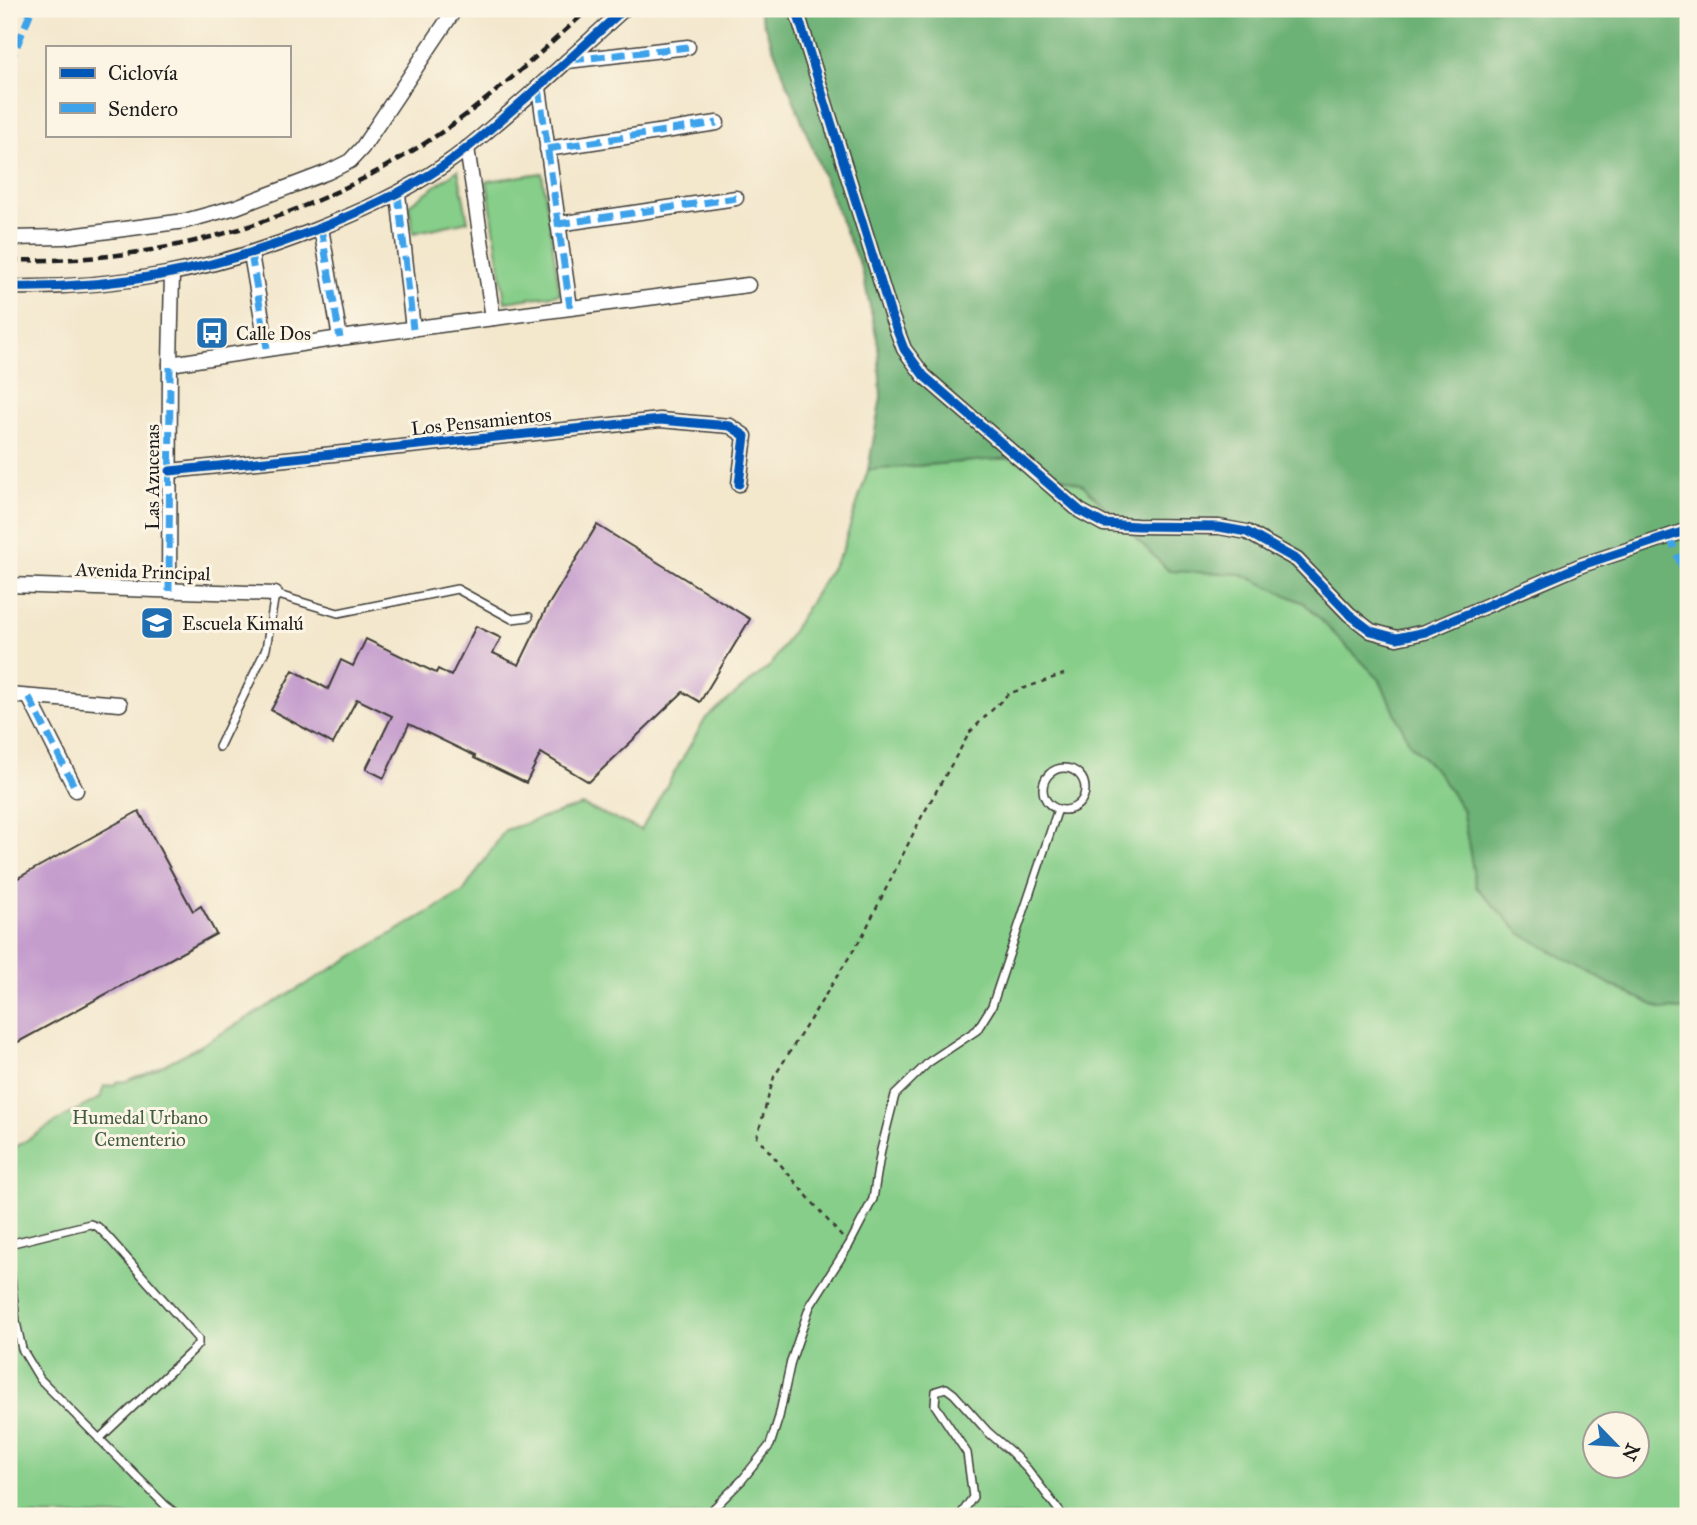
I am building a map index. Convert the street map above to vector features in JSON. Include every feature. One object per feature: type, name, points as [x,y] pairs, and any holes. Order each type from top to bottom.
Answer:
[{"type":"street","points":[[9,238],[63,237],[185,221],[236,207],[350,161],[362,148],[455,9]]},
{"type":"street","points":[[9,287],[110,283],[172,274],[251,254],[347,218],[398,194],[445,165],[539,88],[624,9]]},
{"type":"street","points":[[796,9],[904,349],[924,376],[1080,511],[1104,524],[1219,527],[1247,532],[1297,560],[1349,614],[1371,631],[1397,638],[1425,632],[1581,565],[1688,530]]},
{"type":"street","points":[[567,61],[688,47]]},
{"type":"street","points":[[539,88],[570,307]]},
{"type":"street","points":[[547,149],[717,123]]},
{"type":"street","points":[[467,148],[493,318]]},
{"type":"street","points":[[398,194],[413,329]]},
{"type":"street","points":[[558,223],[736,198]]},
{"type":"street","points":[[321,228],[340,338]]},
{"type":"street","points":[[251,254],[267,348]]},
{"type":"street","name":"Las Azucenas","points":[[169,591],[172,274]]},
{"type":"street","points":[[170,364],[340,338],[748,285]]},
{"type":"street","name":"Los Pensamientos","points":[[170,471],[660,420],[730,426],[745,436],[739,484]]},
{"type":"street","name":"Avenida Principal","points":[[9,585],[275,594]]},
{"type":"street","points":[[9,695],[120,704]]},
{"type":"street","points":[[29,697],[76,790]]},
{"type":"lane","points":[[219,747],[266,649],[275,594],[338,613],[457,589],[512,619],[529,617]]},
{"type":"lane","points":[[1068,768],[1079,774],[1085,791],[1083,798],[1072,808],[1058,809],[1046,798],[1045,782],[1048,775],[1056,770],[1068,768]]},
{"type":"lane","points":[[706,1516],[742,1480],[770,1445],[779,1417],[790,1361],[810,1306],[849,1245],[873,1199],[881,1150],[895,1095],[929,1062],[977,1030],[992,1006],[1058,809]]},
{"type":"lane","points":[[9,1244],[90,1224],[98,1227],[198,1339],[194,1349],[99,1439]]},
{"type":"lane","points":[[9,1260],[22,1349],[40,1379],[164,1506],[179,1516]]},
{"type":"lane","points":[[960,1516],[973,1497],[967,1453],[935,1405],[936,1391],[946,1388],[1028,1470],[1063,1516]]},
{"type":"path","points":[[849,1245],[758,1137],[774,1077],[863,935],[921,818],[970,732],[1008,694],[1064,674]]},
{"type":"green space","points":[[758,9],[1688,9],[1687,1010],[1662,1009],[1615,987],[1520,933],[1476,887],[1462,809],[1438,773],[1410,744],[1379,679],[1304,603],[1241,574],[1169,571],[1083,485],[1010,458],[868,470],[881,397],[878,344],[862,270]]},
{"type":"green space","points":[[458,170],[468,221],[413,233],[409,205]]},
{"type":"green space","points":[[542,173],[560,294],[505,302],[487,181]]},
{"type":"green space","name":"Humedal Urbano Cementerio","points":[[1009,458],[1092,470],[1314,588],[1688,986],[1688,1516],[9,1516],[9,1151],[100,1098],[104,1086],[146,1074],[198,1047],[463,892],[505,830],[582,805],[641,830],[706,718],[771,665],[842,551],[868,470]]},
{"type":"building","points":[[597,525],[750,619],[700,702],[683,692],[589,782],[541,753],[526,783],[409,724],[384,778],[366,769],[392,716],[357,699],[333,744],[271,710],[293,670],[328,689],[341,660],[353,666],[366,639],[436,673],[438,669],[451,676],[476,626],[501,638],[493,653],[519,665],[546,609]]},
{"type":"building","points":[[139,811],[193,911],[201,906],[216,934],[9,1047],[9,883]]},
{"type":"railway","points":[[9,260],[127,254],[241,228],[296,209],[350,185],[402,157],[452,125],[505,83],[589,9]]},
{"type":"marked path","points":[[9,65],[32,9]]},
{"type":"marked path","points":[[571,60],[688,47]]},
{"type":"marked path","points":[[539,88],[570,307]]},
{"type":"marked path","points":[[547,149],[717,123]]},
{"type":"marked path","points":[[398,194],[413,329]]},
{"type":"marked path","points":[[558,224],[736,198]]},
{"type":"marked path","points":[[321,228],[340,338]]},
{"type":"marked path","points":[[251,254],[267,348]]},
{"type":"marked path","points":[[169,591],[170,364]]},
{"type":"marked path","points":[[1669,535],[1688,582]]},
{"type":"marked path","points":[[29,697],[76,790]]},
{"type":"cycle path","points":[[9,287],[89,285],[203,266],[277,244],[365,209],[412,185],[464,151],[624,9]]},
{"type":"cycle path","points":[[796,9],[904,349],[924,376],[1080,511],[1104,524],[1219,527],[1247,532],[1297,560],[1349,614],[1371,631],[1397,638],[1425,632],[1582,565],[1688,530]]},
{"type":"cycle path","points":[[170,471],[660,420],[730,426],[745,436],[739,484]]},
{"type":"place","name":"Calle Dos","points":[[212,333]]},
{"type":"place","name":"Escuela Kimalú","points":[[157,623]]}]
